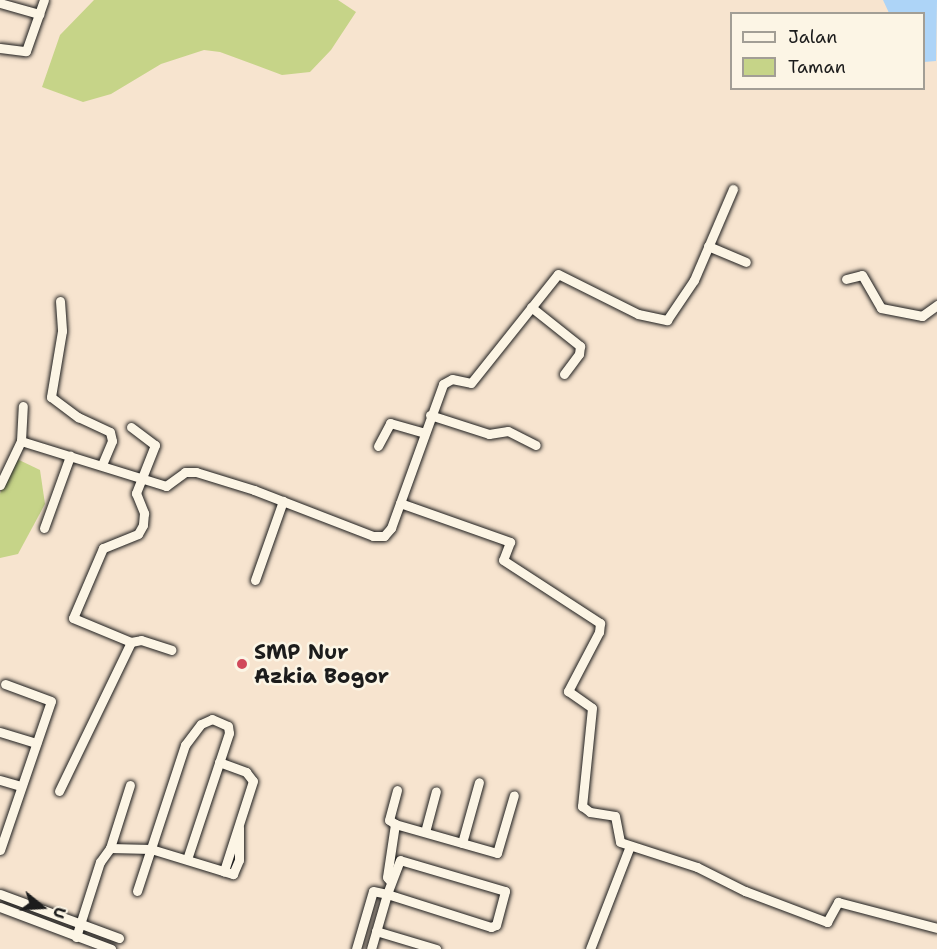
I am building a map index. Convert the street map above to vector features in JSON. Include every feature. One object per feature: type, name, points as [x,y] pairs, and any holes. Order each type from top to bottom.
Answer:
[{"type":"street","points":[[0,48],[24,53],[44,0]]},
{"type":"street","points":[[0,3],[39,14]]},
{"type":"street","points":[[21,441],[169,486],[185,472],[196,472],[283,501],[377,537],[390,531],[443,384],[452,379],[471,383],[558,274],[638,314],[667,320],[694,280],[733,189]]},
{"type":"street","points":[[708,246],[746,262]]},
{"type":"street","points":[[846,279],[862,275],[881,308],[922,316],[937,305]]},
{"type":"street","points":[[60,301],[62,331],[51,398],[78,417],[110,432],[112,441],[102,465]]},
{"type":"street","points":[[531,307],[580,345],[579,354],[564,374]]},
{"type":"street","points":[[0,485],[21,441],[23,406]]},
{"type":"street","points":[[430,415],[489,434],[508,431],[536,445]]},
{"type":"street","points":[[378,446],[390,423],[424,433]]},
{"type":"street","points":[[131,427],[155,445],[141,477],[136,496],[144,513],[140,532],[103,548],[73,618],[131,642],[141,640],[171,650]]},
{"type":"street","points":[[44,528],[70,456]]},
{"type":"street","points":[[255,580],[283,501]]},
{"type":"street","points":[[400,503],[510,542],[503,560],[600,623],[600,632],[568,691],[592,708],[582,806],[590,812],[615,816],[621,842],[630,846],[640,845],[745,891],[827,922],[838,902],[937,928]]},
{"type":"street","points":[[58,791],[131,642]]},
{"type":"street","points":[[0,850],[3,830],[51,701],[5,684]]},
{"type":"street","points":[[137,891],[185,745],[208,719],[229,729],[188,859]]},
{"type":"street","points":[[0,732],[36,743]]},
{"type":"street","points":[[110,848],[151,849],[224,872],[253,778],[219,762]]},
{"type":"street","points":[[0,780],[21,786]]},
{"type":"street","points":[[462,843],[479,782]]},
{"type":"street","points":[[76,937],[100,862],[110,848],[130,785]]},
{"type":"street","points":[[397,790],[389,820],[394,824],[497,853],[514,795]]},
{"type":"street","points":[[425,832],[436,791]]},
{"type":"street","points":[[391,882],[387,877],[394,824]]},
{"type":"street","points":[[591,949],[630,846]]},
{"type":"street","points":[[356,949],[371,893],[387,894],[491,927],[496,925],[506,894],[503,889],[403,859],[397,863],[387,894],[371,949]]},
{"type":"street","points":[[0,894],[118,938]]},
{"type":"street","points":[[0,907],[111,949]]},
{"type":"street","points":[[376,931],[436,949]]},
{"type":"green space","points":[[94,0],[338,0],[356,12],[331,50],[310,72],[282,75],[220,52],[204,50],[161,64],[111,94],[83,102],[42,87],[60,35]]},
{"type":"green space","points":[[17,459],[40,470],[45,504],[18,554],[0,558],[0,494],[7,469]]},
{"type":"water","points":[[883,0],[937,0],[936,61],[925,62],[925,12],[889,12]]},
{"type":"place","name":"SMP Nur Azkia Bogor","points":[[242,664]]}]
